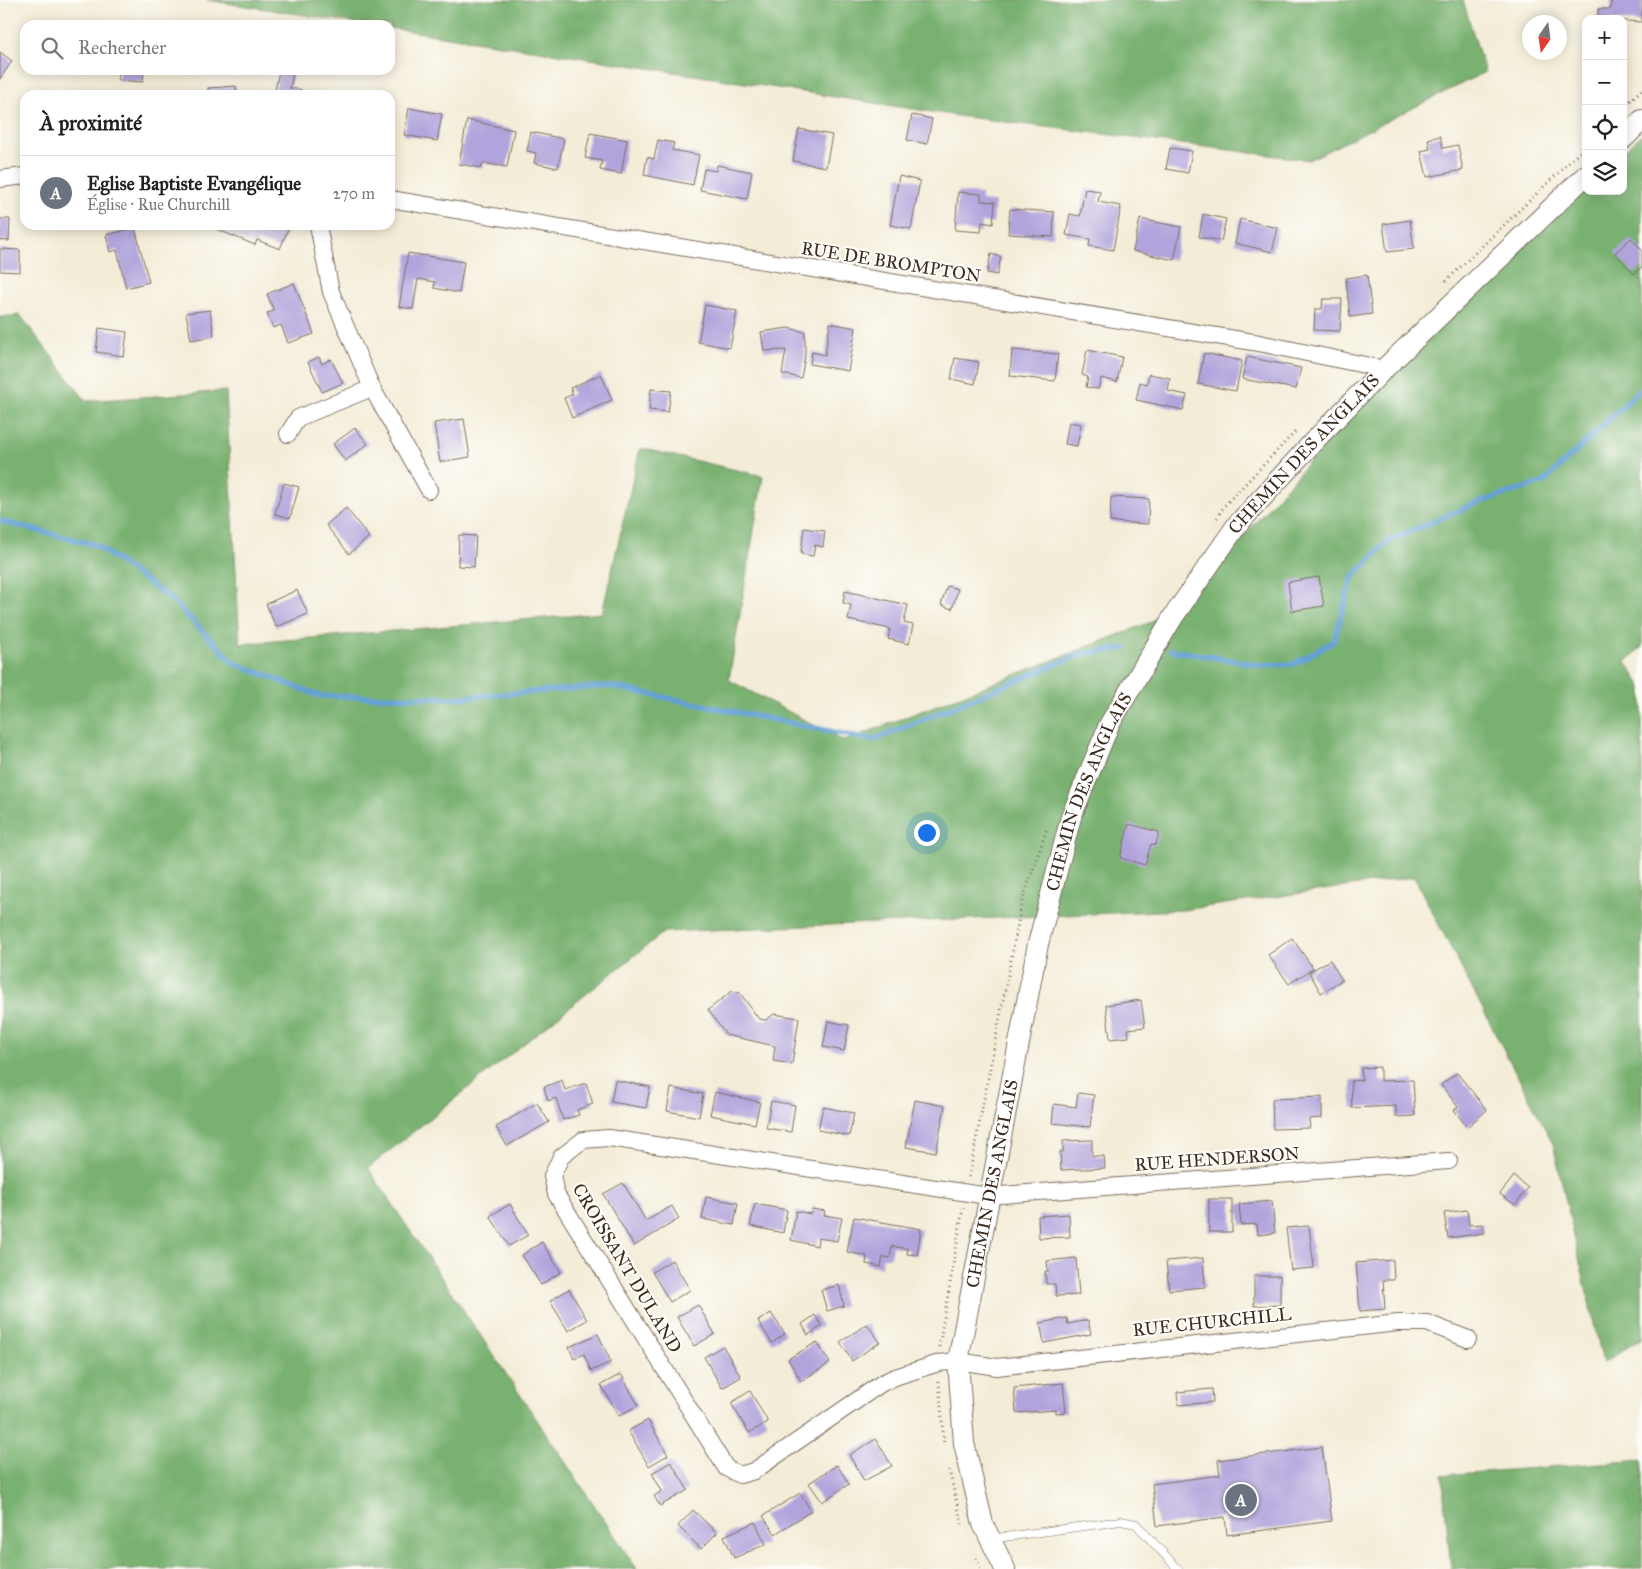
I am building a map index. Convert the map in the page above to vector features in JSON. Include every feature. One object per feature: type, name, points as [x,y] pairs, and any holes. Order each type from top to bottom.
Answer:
[{"type":"street","points":[[1627,135],[1642,120]]},
{"type":"street","points":[[0,179],[20,177]]},
{"type":"street","name":"CHEMIN DES ANGLAIS","points":[[1004,1569],[988,1539],[964,1443],[958,1362],[988,1196],[1038,944],[1072,817],[1109,724],[1173,617],[1237,525],[1314,441],[1384,369],[1582,179]]},
{"type":"street","name":"RUE DE BROMPTON","points":[[395,200],[1259,343],[1384,369]]},
{"type":"street","points":[[319,230],[332,292],[372,388],[429,490]]},
{"type":"street","points":[[288,434],[298,418],[372,388]]},
{"type":"street","name":"CROISSANT DULAND","points":[[958,1362],[939,1363],[882,1383],[754,1471],[740,1476],[726,1468],[556,1194],[552,1176],[561,1157],[583,1140],[608,1138],[988,1196]]},
{"type":"street","name":"RUE HENDERSON","points":[[988,1196],[1449,1161]]},
{"type":"street","name":"RUE CHURCHILL","points":[[958,1362],[997,1367],[1398,1323],[1427,1323],[1468,1339]]},
{"type":"lane","points":[[988,1539],[1041,1530],[1121,1521],[1136,1524],[1178,1569]]},
{"type":"path","points":[[1626,105],[1642,89]]},
{"type":"path","name":"CHEMIN DES ANGLAIS","points":[[1279,447],[1301,426]]},
{"type":"path","name":"CHEMIN DES ANGLAIS","points":[[938,1350],[964,1204]]},
{"type":"green space","points":[[207,0],[1463,0],[1485,72],[1309,160],[958,116],[395,29],[395,20],[337,20]]},
{"type":"green space","points":[[1642,134],[1642,647],[1626,662],[1642,687],[1642,1338],[1603,1363],[1553,1144],[1414,877],[1183,910],[664,932],[368,1168],[637,1569],[0,1569],[0,317],[20,315],[86,401],[226,391],[240,644],[602,613],[640,448],[763,476],[729,680],[844,741],[1177,612],[1376,385],[1582,191],[1582,195],[1627,195],[1627,148]]},
{"type":"green space","points":[[1642,1460],[1642,1569],[1451,1569],[1442,1475]]},
{"type":"building","points":[[1611,0],[1642,0],[1642,22],[1627,21],[1627,15],[1598,15],[1598,9],[1611,9]]},
{"type":"building","points":[[0,52],[12,61],[0,79]]},
{"type":"building","points":[[118,75],[144,75],[143,82],[118,80]]},
{"type":"building","points":[[278,75],[293,75],[290,88],[301,90],[275,90]]},
{"type":"building","points":[[236,86],[236,90],[208,90],[208,88]]},
{"type":"building","points":[[409,108],[442,114],[437,141],[404,135]]},
{"type":"building","points":[[912,115],[932,119],[927,144],[907,140]]},
{"type":"building","points":[[467,120],[514,130],[507,167],[483,163],[482,168],[459,164]]},
{"type":"building","points":[[799,129],[832,135],[826,167],[793,161]]},
{"type":"building","points":[[531,132],[564,139],[558,168],[534,163],[536,153],[527,151]]},
{"type":"building","points":[[590,133],[627,140],[621,174],[600,170],[602,161],[585,158]]},
{"type":"building","points":[[1440,136],[1443,148],[1458,145],[1463,170],[1427,177],[1421,151],[1430,149],[1428,139]]},
{"type":"building","points":[[658,140],[674,143],[672,150],[699,155],[693,185],[644,175],[647,157],[654,159]]},
{"type":"building","points":[[1170,148],[1192,151],[1188,173],[1166,169]]},
{"type":"building","points":[[717,165],[752,172],[747,199],[700,190],[704,169],[716,171]]},
{"type":"building","points":[[899,176],[920,181],[911,229],[890,225]]},
{"type":"building","points":[[1085,189],[1100,191],[1098,202],[1121,206],[1113,250],[1089,246],[1090,239],[1066,235],[1070,214],[1080,216]]},
{"type":"building","points":[[958,192],[981,194],[981,201],[995,202],[993,224],[982,222],[981,232],[955,230]]},
{"type":"building","points":[[1010,209],[1054,212],[1053,237],[1008,234]]},
{"type":"building","points":[[1203,214],[1226,219],[1221,241],[1199,237]]},
{"type":"building","points":[[0,219],[10,219],[9,241],[0,240]]},
{"type":"building","points":[[1140,219],[1181,227],[1174,260],[1133,251]]},
{"type":"building","points":[[1240,219],[1278,228],[1272,252],[1235,243]]},
{"type":"building","points":[[1410,220],[1414,249],[1387,252],[1383,224]]},
{"type":"building","points":[[136,230],[149,282],[126,288],[117,250],[110,252],[106,235]]},
{"type":"building","points":[[218,230],[288,230],[280,249],[257,240],[255,245]]},
{"type":"building","points":[[1631,238],[1642,250],[1642,267],[1634,274],[1615,253]]},
{"type":"building","points":[[0,249],[20,250],[20,272],[0,271]]},
{"type":"building","points":[[408,253],[464,262],[459,293],[434,288],[435,282],[418,279],[413,309],[399,307]]},
{"type":"building","points":[[991,254],[1001,257],[997,275],[987,273]]},
{"type":"building","points":[[1367,275],[1372,314],[1350,317],[1346,278]]},
{"type":"building","points":[[294,283],[314,334],[288,343],[281,325],[273,328],[267,313],[274,311],[267,294]]},
{"type":"building","points":[[1323,299],[1342,299],[1340,331],[1314,330],[1315,309],[1322,309]]},
{"type":"building","points":[[705,305],[737,311],[730,348],[698,342]]},
{"type":"building","points":[[210,310],[214,336],[191,340],[186,313]]},
{"type":"building","points":[[830,323],[856,328],[848,371],[810,364],[812,352],[825,355]]},
{"type":"building","points":[[99,328],[127,332],[124,356],[96,352]]},
{"type":"building","points":[[788,328],[805,332],[805,356],[801,378],[782,374],[786,350],[764,351],[761,332]]},
{"type":"building","points":[[1012,350],[1058,354],[1055,381],[1010,376]]},
{"type":"building","points":[[1087,350],[1122,357],[1117,382],[1101,378],[1098,389],[1086,387],[1088,377],[1082,375]]},
{"type":"building","points":[[1204,353],[1242,361],[1236,391],[1198,384]]},
{"type":"building","points":[[319,357],[322,364],[331,359],[343,383],[322,392],[308,362]]},
{"type":"building","points":[[1247,357],[1301,368],[1296,389],[1242,379]]},
{"type":"building","points":[[955,358],[979,362],[975,384],[951,379]]},
{"type":"building","points":[[601,374],[612,400],[572,418],[564,398],[573,394],[570,388]]},
{"type":"building","points":[[1149,374],[1170,378],[1168,391],[1187,395],[1183,410],[1136,400],[1140,382],[1147,384]]},
{"type":"building","points":[[651,389],[671,391],[668,412],[649,410]]},
{"type":"building","points":[[464,419],[470,457],[440,462],[434,423]]},
{"type":"building","points":[[1069,422],[1081,424],[1077,446],[1065,444]]},
{"type":"building","points":[[355,428],[368,444],[345,461],[333,444]]},
{"type":"building","points":[[284,483],[299,487],[290,518],[275,514]]},
{"type":"building","points":[[1111,497],[1149,499],[1148,524],[1110,522]]},
{"type":"building","points":[[346,508],[369,537],[349,554],[326,525]]},
{"type":"building","points":[[804,528],[825,531],[823,547],[815,545],[813,556],[801,554]]},
{"type":"building","points":[[459,535],[476,536],[474,567],[458,566]]},
{"type":"building","points":[[1319,577],[1324,606],[1292,611],[1288,582]]},
{"type":"building","points":[[947,586],[958,589],[952,609],[941,605]]},
{"type":"building","points":[[297,590],[308,614],[276,627],[266,604]]},
{"type":"building","points":[[845,591],[908,605],[904,623],[913,625],[909,644],[888,639],[890,629],[848,620],[851,605],[843,603]]},
{"type":"building","points":[[1129,824],[1159,832],[1156,845],[1151,844],[1145,865],[1120,858]]},
{"type":"building","points":[[1292,938],[1313,968],[1289,984],[1268,955]]},
{"type":"building","points":[[1330,960],[1342,980],[1321,993],[1309,972]]},
{"type":"building","points":[[732,991],[740,993],[759,1019],[766,1020],[774,1014],[799,1018],[792,1064],[773,1061],[775,1046],[726,1035],[708,1010]]},
{"type":"building","points":[[1141,1000],[1145,1027],[1128,1029],[1129,1037],[1110,1039],[1106,1005]]},
{"type":"building","points":[[828,1021],[849,1025],[844,1051],[823,1047]]},
{"type":"building","points":[[1380,1067],[1380,1081],[1413,1080],[1415,1116],[1396,1117],[1396,1106],[1352,1108],[1351,1081],[1362,1080],[1361,1068]]},
{"type":"building","points":[[1457,1073],[1487,1110],[1467,1127],[1454,1110],[1458,1107],[1441,1085]]},
{"type":"building","points":[[562,1080],[565,1090],[586,1083],[593,1104],[577,1110],[579,1115],[563,1120],[556,1098],[548,1101],[544,1087]]},
{"type":"building","points":[[615,1080],[650,1087],[646,1108],[611,1102]]},
{"type":"building","points":[[671,1088],[703,1094],[699,1117],[667,1111]]},
{"type":"building","points":[[715,1092],[760,1102],[755,1124],[710,1115]]},
{"type":"building","points":[[1078,1093],[1094,1095],[1090,1127],[1052,1123],[1054,1104],[1076,1107]]},
{"type":"building","points":[[1322,1097],[1322,1118],[1309,1119],[1310,1128],[1273,1129],[1272,1099]]},
{"type":"building","points":[[915,1100],[945,1106],[936,1152],[906,1147]]},
{"type":"building","points":[[771,1101],[795,1105],[791,1132],[766,1128]]},
{"type":"building","points":[[537,1103],[549,1122],[507,1146],[496,1127]]},
{"type":"building","points":[[823,1107],[854,1113],[849,1136],[818,1130]]},
{"type":"building","points":[[1092,1140],[1092,1156],[1104,1156],[1105,1168],[1061,1170],[1060,1152],[1063,1152],[1063,1141]]},
{"type":"building","points":[[1514,1176],[1528,1188],[1515,1205],[1500,1194]]},
{"type":"building","points":[[623,1183],[646,1221],[672,1206],[679,1219],[634,1246],[603,1194]]},
{"type":"building","points":[[706,1197],[738,1203],[734,1225],[702,1219]]},
{"type":"building","points":[[1209,1199],[1232,1199],[1232,1232],[1209,1232]]},
{"type":"building","points":[[1272,1201],[1275,1233],[1258,1235],[1257,1224],[1241,1225],[1239,1204]]},
{"type":"building","points":[[510,1204],[528,1235],[509,1246],[490,1216]]},
{"type":"building","points":[[755,1204],[787,1210],[783,1233],[750,1226]]},
{"type":"building","points":[[812,1209],[825,1211],[824,1215],[842,1218],[837,1241],[818,1238],[817,1246],[791,1240],[796,1211],[811,1214]]},
{"type":"building","points":[[1467,1210],[1469,1225],[1483,1224],[1484,1233],[1448,1238],[1444,1213]]},
{"type":"building","points":[[1069,1214],[1070,1237],[1039,1238],[1038,1216]]},
{"type":"building","points":[[854,1217],[921,1229],[917,1255],[907,1254],[908,1249],[892,1246],[890,1258],[883,1257],[881,1267],[866,1264],[867,1256],[847,1252]]},
{"type":"building","points":[[1309,1226],[1314,1268],[1291,1270],[1286,1228]]},
{"type":"building","points":[[542,1242],[561,1272],[541,1285],[522,1255]]},
{"type":"building","points":[[1076,1258],[1079,1295],[1056,1296],[1055,1284],[1046,1284],[1045,1271],[1048,1271],[1047,1261]]},
{"type":"building","points":[[1203,1258],[1205,1287],[1169,1290],[1166,1261]]},
{"type":"building","points":[[672,1260],[690,1290],[670,1302],[652,1272]]},
{"type":"building","points":[[1393,1260],[1394,1280],[1383,1280],[1385,1309],[1360,1311],[1356,1263]]},
{"type":"building","points":[[1254,1276],[1280,1276],[1280,1305],[1254,1306]]},
{"type":"building","points":[[839,1285],[844,1306],[827,1311],[821,1290]]},
{"type":"building","points":[[569,1289],[587,1320],[568,1331],[550,1301]]},
{"type":"building","points":[[698,1305],[715,1334],[694,1346],[677,1317]]},
{"type":"building","points":[[771,1313],[785,1334],[772,1343],[758,1321]]},
{"type":"building","points":[[815,1315],[822,1326],[808,1335],[802,1324]]},
{"type":"building","points":[[1067,1318],[1068,1324],[1088,1320],[1091,1334],[1044,1343],[1040,1323]]},
{"type":"building","points":[[867,1324],[880,1342],[852,1361],[840,1342]]},
{"type":"building","points":[[598,1334],[611,1362],[591,1371],[584,1354],[574,1359],[569,1347]]},
{"type":"building","points":[[817,1342],[830,1363],[801,1381],[788,1359]]},
{"type":"building","points":[[723,1346],[741,1377],[722,1388],[704,1357]]},
{"type":"building","points":[[621,1374],[638,1405],[619,1416],[601,1385]]},
{"type":"building","points":[[1063,1383],[1066,1412],[1056,1413],[1056,1410],[1016,1413],[1014,1388]]},
{"type":"building","points":[[1212,1389],[1213,1402],[1178,1405],[1177,1392]]},
{"type":"building","points":[[750,1391],[768,1422],[749,1433],[731,1403]]},
{"type":"building","points":[[648,1420],[668,1455],[649,1466],[628,1431]]},
{"type":"building","points":[[876,1439],[892,1466],[864,1481],[849,1455]]},
{"type":"building","points":[[1322,1447],[1332,1521],[1227,1535],[1225,1517],[1157,1526],[1152,1484],[1220,1475],[1218,1460]]},
{"type":"building","points":[[671,1462],[688,1490],[660,1506],[654,1496],[662,1491],[652,1473]]},
{"type":"building","points":[[837,1465],[849,1484],[822,1502],[809,1483]]},
{"type":"building","points":[[800,1493],[811,1511],[775,1534],[763,1516]]},
{"type":"building","points":[[693,1510],[717,1533],[701,1549],[678,1526]]},
{"type":"building","points":[[755,1522],[766,1544],[734,1558],[724,1536]]},
{"type":"waterway","points":[[1171,650],[1260,665],[1294,664],[1334,641],[1352,578],[1388,541],[1474,504],[1544,482],[1642,388]]},
{"type":"waterway","points":[[0,521],[96,545],[171,599],[234,663],[320,696],[454,698],[609,686],[873,740],[1081,654],[1126,648]]},
{"type":"place","name":"Eglise Baptiste Evangélique","points":[[1241,1500]]}]
